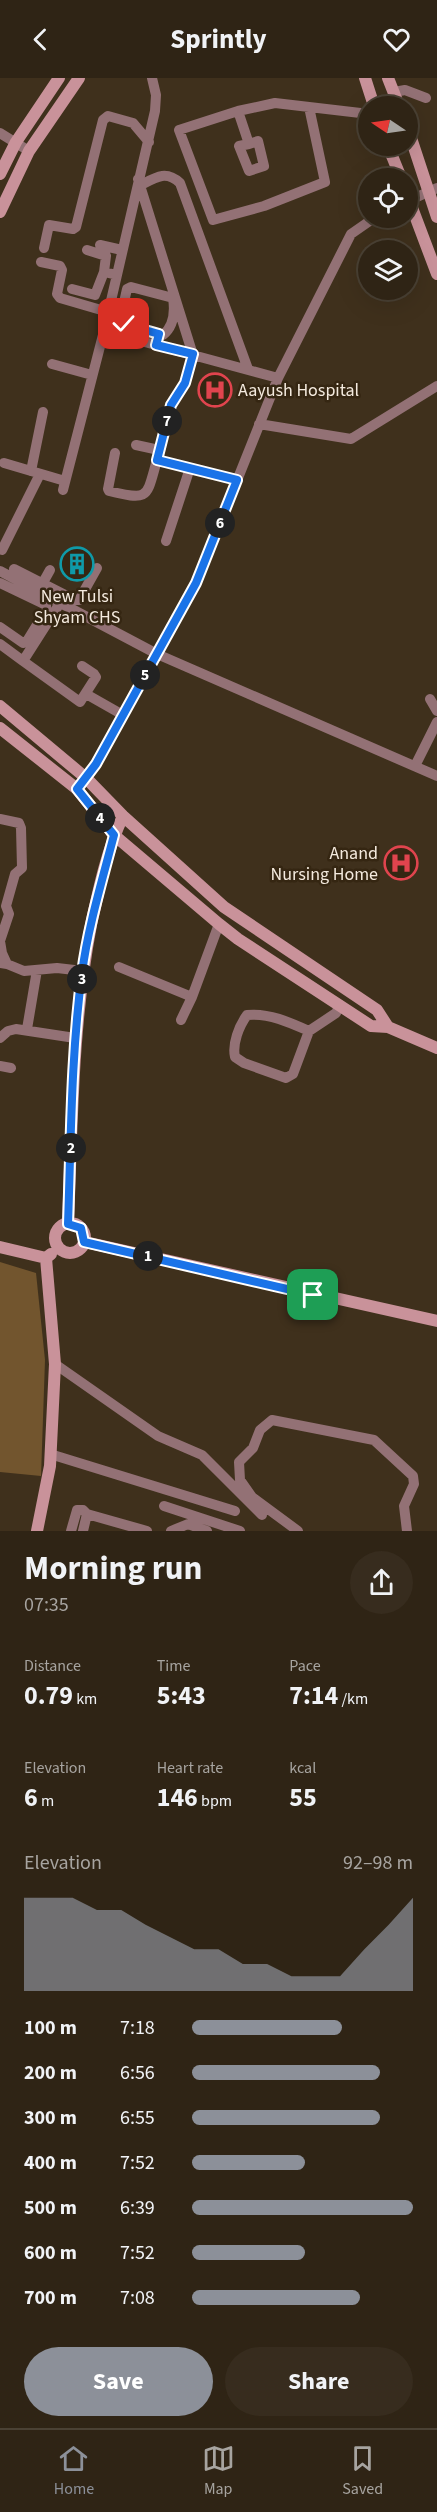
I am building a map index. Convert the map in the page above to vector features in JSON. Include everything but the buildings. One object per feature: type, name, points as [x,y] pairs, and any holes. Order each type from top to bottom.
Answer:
[{"type":"street","points":[[0,174],[16,142],[59,78]]},
{"type":"street","points":[[0,212],[29,151],[79,78]]},
{"type":"street","points":[[4,463],[36,472],[64,485],[149,142],[156,95],[152,78]]},
{"type":"street","points":[[364,78],[370,96]]},
{"type":"street","points":[[388,78],[395,96]]},
{"type":"street","points":[[394,92],[405,90],[426,98]]},
{"type":"street","points":[[309,107],[326,182],[264,206],[213,220],[179,130],[238,111],[275,103],[358,113]]},
{"type":"street","points":[[238,111],[249,144]]},
{"type":"street","points":[[44,248],[49,225],[73,229],[76,227],[103,120],[108,116],[133,123],[149,142]]},
{"type":"street","points":[[0,133],[29,151]]},
{"type":"street","points":[[418,154],[433,191],[437,217]]},
{"type":"street","points":[[139,182],[160,175],[172,176],[180,183],[248,369]]},
{"type":"street","points":[[116,453],[109,491],[137,498],[144,495],[149,489],[171,405],[185,383],[193,354],[139,182]]},
{"type":"street","points":[[418,196],[433,191]]},
{"type":"street","points":[[418,226],[437,274]]},
{"type":"street","points":[[77,789],[86,778],[123,715],[196,583],[278,378],[351,234],[360,228]]},
{"type":"street","points":[[100,245],[122,250]]},
{"type":"street","points":[[72,289],[95,295],[104,272],[106,256],[87,250]]},
{"type":"street","points":[[41,262],[60,266],[62,270],[57,294],[60,298],[108,312]]},
{"type":"street","points":[[104,272],[117,274]]},
{"type":"street","points":[[104,331],[157,339],[169,330],[172,321],[173,298],[131,287],[127,289],[120,320],[124,324],[157,339],[193,354],[278,378]]},
{"type":"street","points":[[52,364],[92,375]]},
{"type":"street","points":[[259,424],[351,439],[437,386]]},
{"type":"street","points":[[1,551],[17,509],[36,472],[43,412]]},
{"type":"street","points":[[136,444],[190,468],[237,480]]},
{"type":"street","points":[[166,541],[190,468]]},
{"type":"street","points":[[0,571],[79,600],[98,568]]},
{"type":"street","points":[[14,569],[60,603],[157,654],[437,776]]},
{"type":"street","points":[[41,587],[50,570]]},
{"type":"street","points":[[0,583],[46,605],[46,610],[27,641],[23,643],[0,627]]},
{"type":"street","points":[[23,661],[60,603]]},
{"type":"street","points":[[0,644],[80,702],[96,677],[82,666]]},
{"type":"street","points":[[86,694],[123,715]]},
{"type":"street","points":[[430,699],[437,711]]},
{"type":"street","points":[[0,706],[86,778],[123,816],[224,908],[378,1010],[388,1027]]},
{"type":"street","points":[[415,766],[437,722]]},
{"type":"street","points":[[0,728],[77,789],[114,835],[238,939],[371,1026],[388,1027],[437,1048]]},
{"type":"street","points":[[68,1224],[75,1038],[82,971],[96,902],[114,835],[123,816]]},
{"type":"street","points":[[0,819],[19,824],[21,828],[22,868],[15,874],[6,906],[9,914],[0,941],[4,963],[24,971],[82,971]]},
{"type":"street","points":[[181,1020],[219,924]]},
{"type":"street","points":[[119,967],[192,997]]},
{"type":"street","points":[[27,1029],[37,970]]},
{"type":"street","points":[[309,1031],[281,1019],[258,1014],[247,1015],[242,1022],[233,1050],[235,1057],[244,1063],[286,1078],[293,1074],[309,1031],[336,1013],[340,1005]]},
{"type":"street","points":[[0,1038],[8,1031],[27,1029],[75,1038]]},
{"type":"street","points":[[58,1246],[70,1253],[80,1250],[84,1242],[81,1228],[68,1224]]},
{"type":"street","points":[[37,1531],[50,1454],[55,1364],[46,1258],[58,1246],[57,1232],[68,1224]]},
{"type":"street","points":[[84,1242],[437,1321]]},
{"type":"street","points":[[0,1247],[46,1258]]},
{"type":"street","points":[[55,1364],[158,1436],[202,1455],[262,1515]]},
{"type":"street","points":[[298,1531],[252,1497],[240,1480],[239,1462],[253,1448],[260,1430],[272,1420],[374,1440],[413,1476],[414,1484],[404,1506],[407,1531]]},
{"type":"street","points":[[50,1454],[235,1511]]},
{"type":"street","points":[[165,1506],[240,1531]]},
{"type":"street","points":[[71,1531],[77,1510],[147,1531]]},
{"type":"street","points":[[83,1531],[87,1514]]},
{"type":"street","points":[[171,1531],[188,1524],[207,1531]]},
{"type":"shaded area","points":[[0,1262],[36,1273],[45,1360],[41,1476],[0,1472]]},
{"type":"place","name":"Aayush Hospital","points":[[215,390]]},
{"type":"place","name":"New Tulsi Shyam CHS","points":[[77,564]]},
{"type":"place","name":"Anand Nursing Home","points":[[401,863]]},
{"type":"route","points":[[124,324],[159,334],[156,345],[193,354],[185,383],[171,405],[157,460],[237,480],[196,583],[96,764],[77,789],[114,835],[96,902],[82,971],[75,1038],[68,1224],[81,1228],[85,1237],[84,1242],[313,1295]]}]
